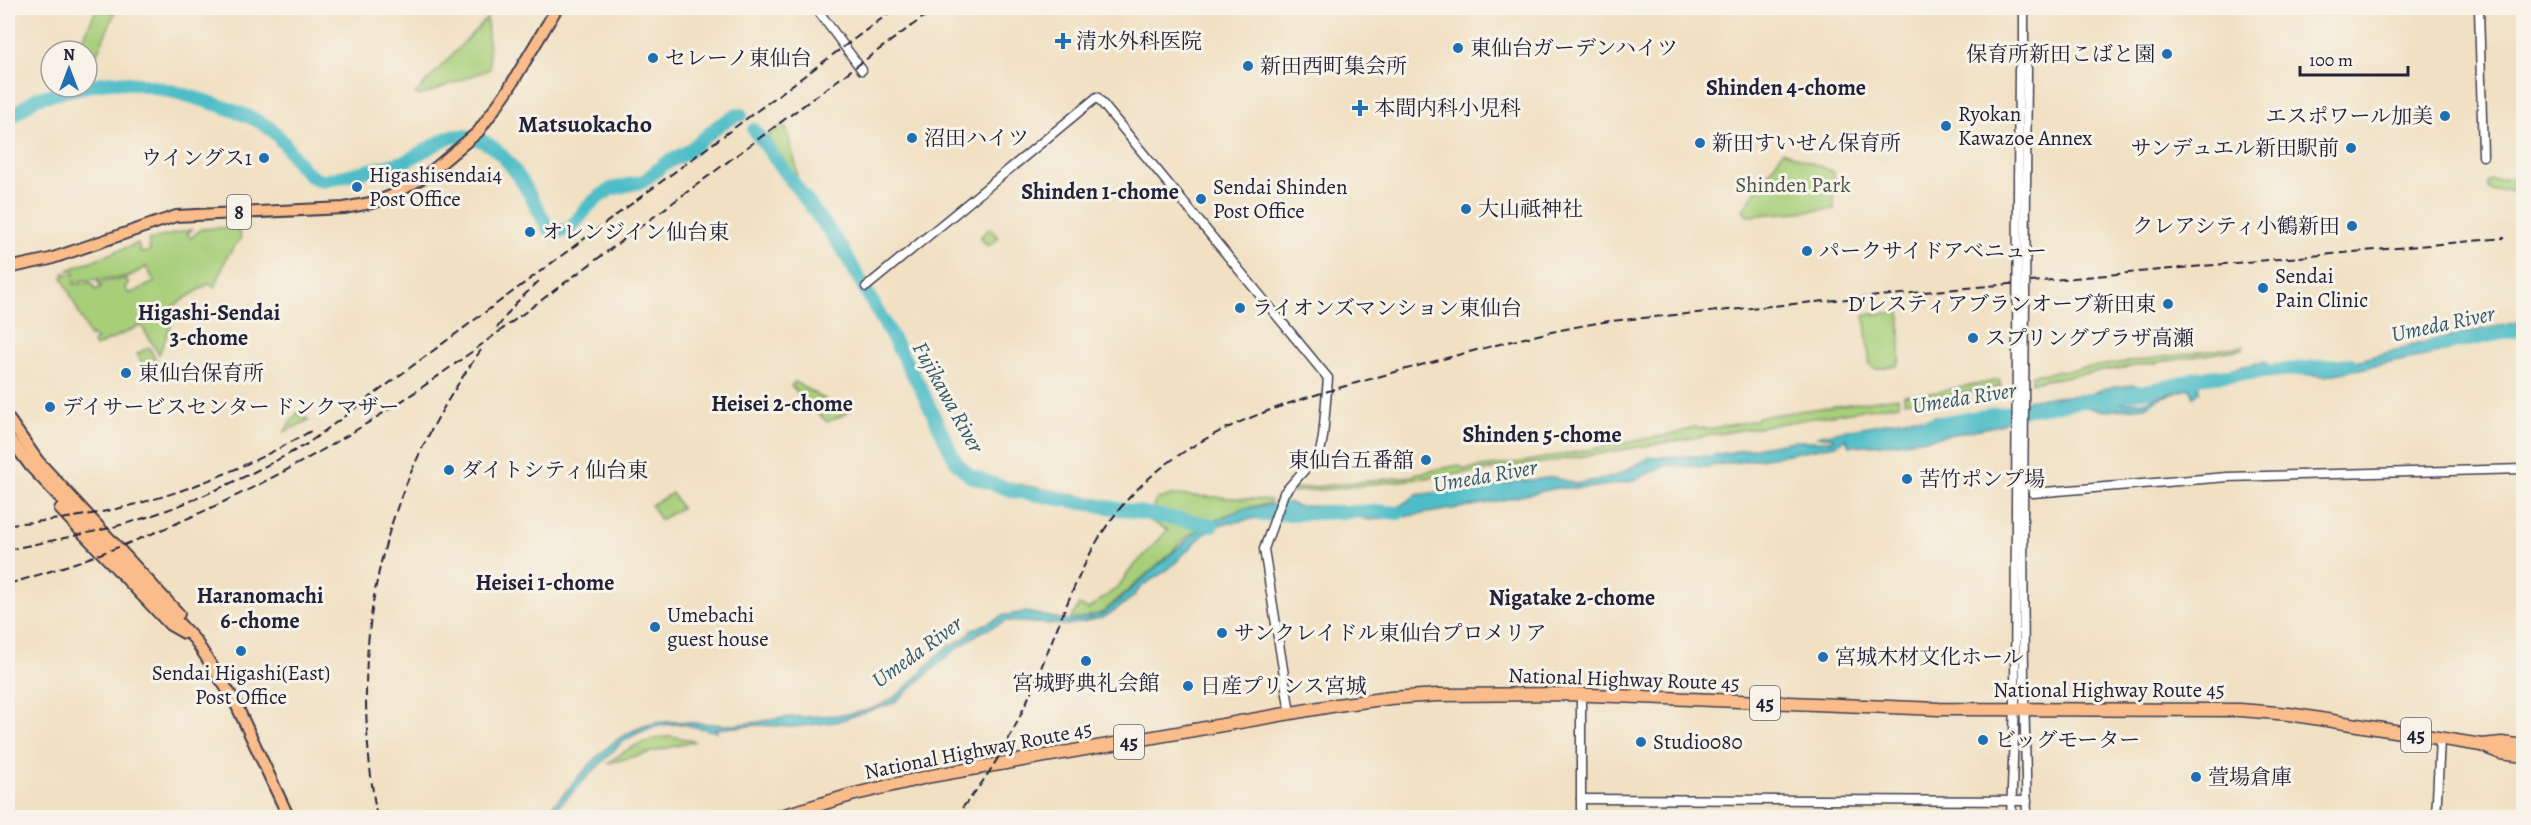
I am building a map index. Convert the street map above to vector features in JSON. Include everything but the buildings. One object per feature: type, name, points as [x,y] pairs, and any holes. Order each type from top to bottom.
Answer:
[{"type":"highway","name":"National Highway Route 45","points":[[775,818],[910,780],[1290,713],[1390,698],[1438,695],[1581,695],[1865,708],[2240,710],[2289,714],[2481,745],[2501,753],[2523,756]]},
{"type":"highway","name":"National Highway Route 45","points":[[2481,745],[2502,742],[2523,746]]},
{"type":"main road","name":"8","points":[[8,268],[50,259],[176,216],[344,208],[376,202],[412,185],[478,132],[508,90],[557,8]]},
{"type":"main road","points":[[8,418],[46,470],[176,609],[234,700],[289,818]]},
{"type":"main road","points":[[8,436],[31,467],[195,640]]},
{"type":"main road","points":[[8,447],[26,472],[170,625],[195,640]]},
{"type":"street","points":[[816,8],[862,70]]},
{"type":"street","points":[[2024,8],[2024,57],[2019,69],[2022,189],[2020,709],[2027,818]]},
{"type":"street","points":[[2479,8],[2483,156]]},
{"type":"street","points":[[866,287],[1096,98],[1328,378],[1320,452],[1298,475],[1281,498],[1265,546],[1266,571],[1290,713]]},
{"type":"street","points":[[2033,493],[2227,477],[2523,469]]},
{"type":"street","points":[[1581,695],[1581,818]]},
{"type":"street","points":[[2011,818],[2020,709]]},
{"type":"street","points":[[2436,818],[2440,739]]},
{"type":"street","points":[[1581,799],[2027,801]]},
{"type":"green space","points":[[97,8],[106,8],[115,12],[99,49],[99,39],[83,39]]},
{"type":"green space","points":[[487,18],[490,69],[420,96],[415,94]]},
{"type":"green space","points":[[782,125],[786,128],[796,165],[797,180],[767,136]]},
{"type":"green space","name":"Shinden Park","points":[[1783,151],[1834,172],[1834,209],[1747,216],[1743,210]]},
{"type":"green space","points":[[2514,178],[2520,184],[2515,190],[2492,191],[2487,188],[2490,180]]},
{"type":"green space","points":[[234,227],[241,238],[227,256],[215,288],[210,283],[173,306],[176,313],[159,354],[141,325],[95,347],[93,343],[97,339],[92,335],[90,337],[62,277],[65,276],[64,273],[74,275],[75,272],[68,270],[138,243],[141,253],[150,251],[148,240],[193,229],[187,234],[191,238],[201,229]],"holes":[[[146,267],[155,282],[129,294],[125,287],[129,284],[126,279],[98,282],[101,287],[96,290],[92,283],[74,284],[74,281],[128,277]]]},
{"type":"green space","points":[[990,228],[999,238],[988,247],[980,237]]},
{"type":"green space","points":[[1900,312],[1900,361],[1896,366],[1875,369],[1870,365],[1864,315]]},
{"type":"green space","points":[[2243,346],[2243,349],[2032,382],[2032,375]]},
{"type":"green space","points":[[149,347],[160,367],[148,375],[137,354]]},
{"type":"green space","points":[[1999,380],[2001,387],[1904,402],[1904,395],[1926,394]]},
{"type":"green space","points":[[795,382],[848,413],[827,422],[791,386]]},
{"type":"green space","points":[[1898,397],[1899,404],[1524,466],[1293,492],[1295,489],[1414,476],[1459,465],[1464,469],[1523,462],[1678,433],[1694,427],[1708,429],[1756,420],[1758,417]]},
{"type":"green space","points":[[297,413],[309,420],[284,432]]},
{"type":"green space","points":[[1007,482],[1103,500],[1110,502],[1111,506],[1002,486]]},
{"type":"green space","points":[[672,493],[681,508],[660,520],[651,505]]},
{"type":"green space","points":[[1176,495],[1271,500],[1270,503],[1242,509],[1211,522],[1152,509],[1157,499]]},
{"type":"green space","points":[[1150,515],[1203,526],[1180,542],[1172,552],[1103,612],[1091,617],[1070,620],[1079,605],[1088,609],[1118,587],[1131,569],[1168,530],[1148,520]]},
{"type":"green space","points":[[672,736],[695,741],[609,763],[638,744]]},
{"type":"water","points":[[2523,321],[2523,329],[2515,327],[2444,341],[2449,351],[2325,376],[2248,370],[2224,376],[2216,381],[2198,384],[2200,391],[2194,396],[2190,388],[2158,399],[2145,407],[2104,411],[2081,406],[2030,404],[2000,425],[1934,438],[1849,446],[1846,438],[1836,445],[1772,457],[1704,467],[1668,465],[1629,482],[1588,488],[1557,488],[1489,503],[1415,515],[1369,520],[1348,515],[1321,515],[1296,511],[1214,526],[1170,568],[1142,586],[1132,598],[1105,617],[1068,625],[1006,621],[979,633],[951,653],[894,703],[835,722],[793,727],[759,725],[715,729],[717,732],[680,724],[648,729],[619,745],[548,817],[537,818],[597,757],[624,736],[639,728],[661,722],[737,725],[868,710],[899,694],[951,644],[951,646],[969,635],[970,631],[1000,616],[1026,612],[1069,621],[1104,613],[1203,526],[1242,509],[1289,502],[1296,506],[1342,506],[1369,515],[1395,509],[1416,495],[1553,477],[1576,484],[1615,476],[1651,457],[1709,456],[1793,441],[1832,441],[1833,438],[1816,436],[1915,417],[1929,420],[1935,416],[1943,417],[1941,421],[1970,421],[2031,399],[2090,394],[2106,388],[2133,385],[2149,387],[2155,397],[2181,391],[2189,383],[2233,368],[2264,362],[2283,372],[2331,368],[2436,339]],"holes":[[[2126,389],[2148,389],[2152,398],[2144,402],[2109,403],[2105,399]]]},
{"type":"waterway","name":"Fujikawa River","points":[[99,84],[119,82],[153,87],[242,114],[272,130],[301,167],[307,173],[323,181],[404,162],[447,138],[466,136],[482,141],[510,164],[548,228],[556,232],[570,229],[589,205],[611,189],[644,181],[663,165],[687,152],[719,125],[741,115]]},
{"type":"waterway","name":"Fujikawa River","points":[[8,119],[39,98]]},
{"type":"waterway","name":"Fujikawa River","points":[[754,130],[842,248],[919,385],[956,462],[970,476],[1014,491],[1212,525]]},
{"type":"waterway","name":"Umeda River","points":[[2429,348],[2524,329]]},
{"type":"waterway","name":"Umeda River","points":[[1925,425],[2118,396],[2175,385],[2195,378],[2351,364]]},
{"type":"waterway","name":"Umeda River","points":[[1262,515],[1377,511],[1398,513]]},
{"type":"railway","points":[[8,550],[106,529],[160,513],[224,486],[307,444],[896,8]]},
{"type":"railway","points":[[8,584],[107,551],[204,511],[298,463],[388,410],[463,358],[936,8]]},
{"type":"railway","points":[[953,818],[978,788],[999,757],[1031,691],[1090,554],[1116,513],[1148,479],[1184,452],[1223,430],[1265,412],[1309,397],[1478,350],[1610,321],[2505,238]]},
{"type":"railway","points":[[497,328],[515,304],[541,279]]},
{"type":"railway","points":[[377,818],[369,753],[366,691],[369,631],[379,572],[394,516],[417,460],[445,405],[481,350]]},
{"type":"railway","points":[[8,524],[89,514],[165,496],[237,468],[311,431]]},
{"type":"place","name":"清水外科医院","points":[[1063,41]]},
{"type":"place","name":"東仙台ガーデンハイツ","points":[[1458,48]]},
{"type":"place","name":"保育所新田こばと園","points":[[2167,54]]},
{"type":"place","name":"セレーノ東仙台","points":[[653,58]]},
{"type":"place","name":"新田西町集会所","points":[[1248,66]]},
{"type":"place","name":"本間内科小児科","points":[[1360,108]]},
{"type":"place","name":"エスポワール加美","points":[[2445,116]]},
{"type":"place","name":"Ryokan Kawazoe Annex","points":[[1946,126]]},
{"type":"place","name":"沼田ハイツ","points":[[912,138]]},
{"type":"place","name":"新田すいせん保育所","points":[[1700,143]]},
{"type":"place","name":"サンデュエル新田駅前","points":[[2351,148]]},
{"type":"place","name":"ウイングス1","points":[[264,158]]},
{"type":"place","name":"Higashisendai4 Post Office","points":[[357,187]]},
{"type":"place","name":"Sendai Shinden Post Office","points":[[1201,199]]},
{"type":"place","name":"大山祗神社","points":[[1466,209]]},
{"type":"place","name":"クレアシティ小鶴新田","points":[[2352,226]]},
{"type":"place","name":"オレンジイン仙台東","points":[[530,232]]},
{"type":"place","name":"パークサイドアベニュー","points":[[1807,251]]},
{"type":"place","name":"Sendai Pain Clinic","points":[[2263,288]]},
{"type":"place","name":"D'レスティアブランオーブ新田東","points":[[2168,304]]},
{"type":"place","name":"ライオンズマンション東仙台","points":[[1240,308]]},
{"type":"place","name":"スプリングプラザ高瀬","points":[[1973,338]]},
{"type":"place","name":"東仙台保育所","points":[[126,373]]},
{"type":"place","name":"デイサービスセンター ドンクマザー","points":[[50,407]]},
{"type":"place","name":"東仙台五番舘","points":[[1426,460]]},
{"type":"place","name":"ダイトシティ仙台東","points":[[449,470]]},
{"type":"place","name":"苦竹ポンプ場","points":[[1907,479]]},
{"type":"place","name":"Umebachi guest house","points":[[655,627]]},
{"type":"place","name":"サンクレイドル東仙台プロメリア","points":[[1222,633]]},
{"type":"place","name":"Sendai Higashi(East) Post Office","points":[[241,651]]},
{"type":"place","name":"宮城木材文化ホール","points":[[1823,657]]},
{"type":"place","name":"宮城野典礼会館","points":[[1086,661]]},
{"type":"place","name":"日産プリンス宮城","points":[[1188,686]]},
{"type":"place","name":"ビッグモーター","points":[[1983,740]]},
{"type":"place","name":"Studio080","points":[[1641,742]]},
{"type":"place","name":"萱場倉庫","points":[[2196,777]]},
{"type":"district","name":"Shinden 4-chome","points":[[1786,88]]},
{"type":"district","name":"Matsuokacho","points":[[585,124]]},
{"type":"district","name":"Shinden 1-chome","points":[[1100,192]]},
{"type":"district","name":"Higashi-Sendai 3-chome","points":[[209,326]]},
{"type":"district","name":"Heisei 2-chome","points":[[782,404]]},
{"type":"district","name":"Shinden 5-chome","points":[[1542,435]]},
{"type":"district","name":"Heisei 1-chome","points":[[545,583]]},
{"type":"district","name":"Nigatake 2-chome","points":[[1572,598]]},
{"type":"district","name":"Haranomachi 6-chome","points":[[260,608]]}]
